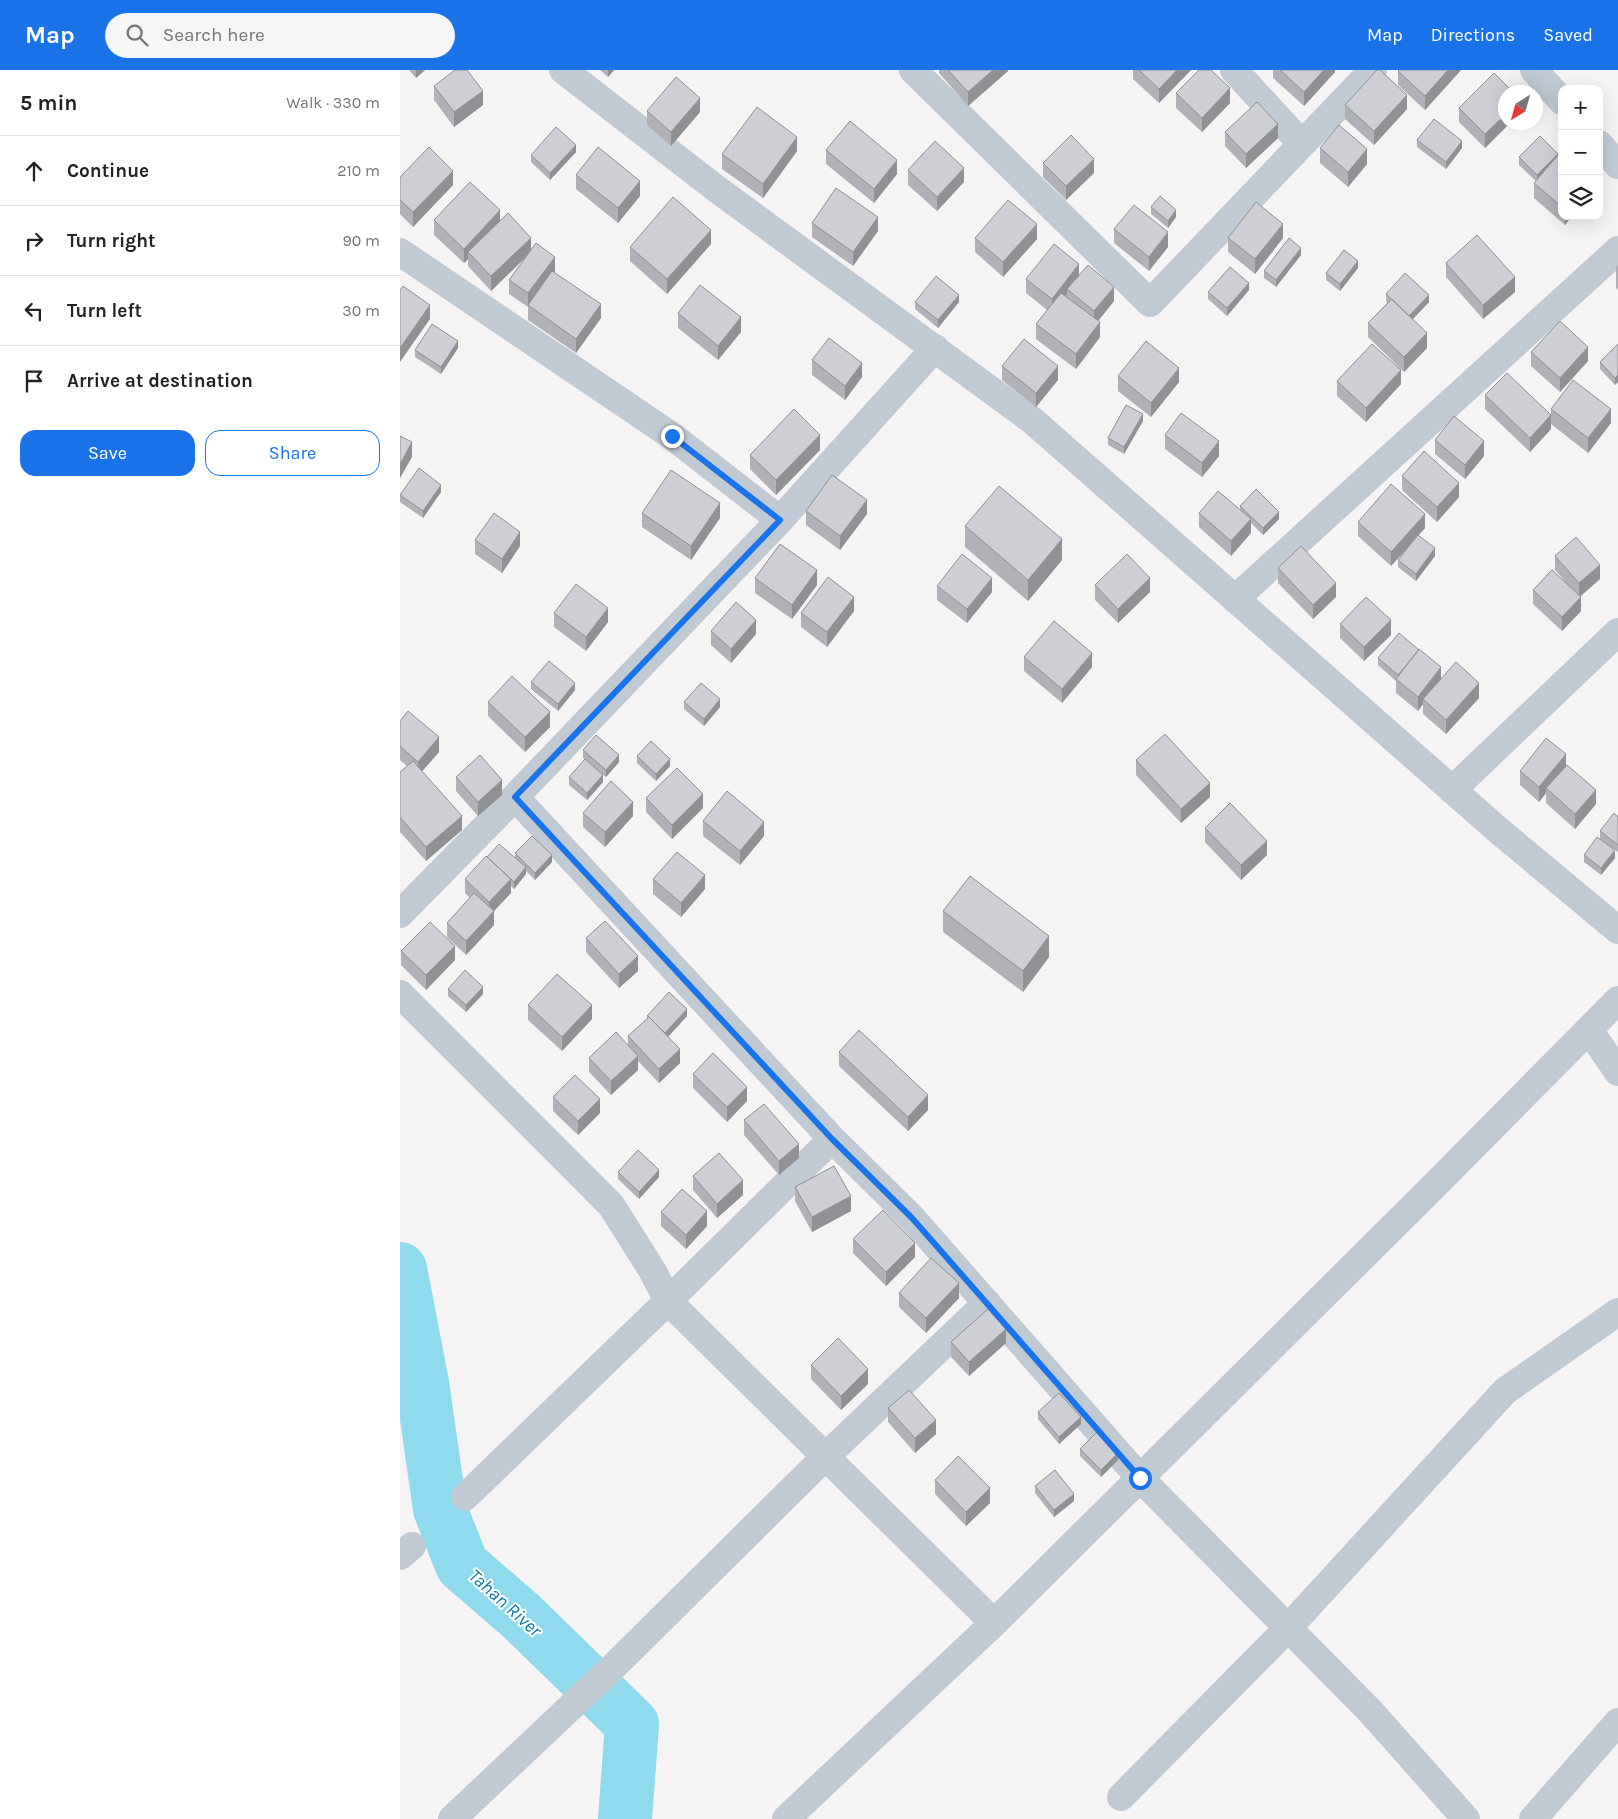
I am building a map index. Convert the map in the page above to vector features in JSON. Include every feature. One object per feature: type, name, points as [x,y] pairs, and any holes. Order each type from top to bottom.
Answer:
[{"type":"street","points":[[563,70],[718,190],[1033,421],[1452,790],[1618,930]]},
{"type":"street","points":[[913,70],[1150,303],[1373,70]]},
{"type":"street","points":[[1234,70],[1302,144]]},
{"type":"street","points":[[1534,70],[1558,97]]},
{"type":"street","points":[[1603,148],[1618,165]]},
{"type":"street","points":[[1235,599],[1618,250]]},
{"type":"street","points":[[400,252],[672,436],[780,520]]},
{"type":"street","points":[[400,914],[515,797],[780,520],[935,348]]},
{"type":"street","points":[[1452,790],[1618,632]]},
{"type":"street","points":[[515,797],[832,1139],[912,1218],[1140,1478],[1370,1711],[1466,1819]]},
{"type":"street","points":[[400,994],[611,1205],[652,1270],[668,1301],[994,1623]]},
{"type":"street","points":[[786,1819],[994,1623],[1432,1188],[1618,1000]]},
{"type":"street","points":[[1588,1030],[1618,1072]]},
{"type":"street","points":[[465,1497],[832,1139]]},
{"type":"street","points":[[452,1819],[610,1670],[825,1457],[987,1303]]},
{"type":"street","points":[[1121,1797],[1288,1628],[1505,1391],[1618,1312]]},
{"type":"street","points":[[1533,1819],[1618,1722]]},
{"type":"building","points":[[455,70],[467,70],[483,91],[454,112],[434,86]]},
{"type":"building","points":[[948,70],[993,70],[968,92]]},
{"type":"building","points":[[1139,70],[1177,70],[1159,89]]},
{"type":"building","points":[[1199,70],[1211,70],[1230,88],[1202,118],[1176,93]]},
{"type":"building","points":[[1280,70],[1324,70],[1304,92]]},
{"type":"building","points":[[1377,70],[1380,70],[1407,95],[1374,131],[1345,105]]},
{"type":"building","points":[[1399,70],[1448,70],[1425,96]]},
{"type":"building","points":[[1494,73],[1506,85],[1498,85],[1498,122],[1485,134],[1459,108]]},
{"type":"building","points":[[676,77],[700,98],[671,132],[647,111]]},
{"type":"building","points":[[1257,102],[1278,124],[1246,154],[1225,132]]},
{"type":"building","points":[[757,107],[797,137],[763,184],[722,154]]},
{"type":"building","points":[[1434,119],[1462,141],[1446,162],[1417,140]]},
{"type":"building","points":[[850,121],[897,160],[874,189],[826,150]]},
{"type":"building","points":[[1339,125],[1367,149],[1348,172],[1320,148]]},
{"type":"building","points":[[556,127],[576,145],[550,173],[531,155]]},
{"type":"building","points":[[1071,135],[1094,159],[1066,186],[1043,163]]},
{"type":"building","points":[[1540,136],[1558,154],[1537,175],[1519,157]]},
{"type":"building","points":[[935,141],[964,168],[937,197],[908,170]]},
{"type":"building","points":[[429,147],[453,171],[413,212],[400,200],[400,177]]},
{"type":"building","points":[[598,147],[640,181],[618,208],[576,175]]},
{"type":"building","points":[[1558,155],[1558,204],[1534,183]]},
{"type":"building","points":[[470,182],[500,210],[464,249],[434,220]]},
{"type":"building","points":[[836,188],[878,217],[853,252],[812,223]]},
{"type":"building","points":[[1160,196],[1176,210],[1168,221],[1151,207]]},
{"type":"building","points":[[673,197],[711,230],[667,279],[630,247]]},
{"type":"building","points":[[1008,200],[1037,224],[1003,262],[975,238]]},
{"type":"building","points":[[1256,202],[1283,224],[1255,259],[1228,238]]},
{"type":"building","points":[[1134,205],[1168,232],[1149,257],[1114,229]]},
{"type":"building","points":[[508,213],[531,238],[491,276],[468,252]]},
{"type":"building","points":[[1477,235],[1515,277],[1483,305],[1446,263]]},
{"type":"building","points":[[1289,238],[1301,248],[1276,280],[1264,271]]},
{"type":"building","points":[[536,243],[555,257],[528,293],[509,280]]},
{"type":"building","points":[[1054,244],[1079,264],[1052,299],[1026,279]]},
{"type":"building","points":[[1344,250],[1358,261],[1340,284],[1326,273]]},
{"type":"building","points":[[1088,265],[1114,287],[1094,311],[1067,289]]},
{"type":"building","points":[[1230,267],[1249,283],[1227,308],[1208,292]]},
{"type":"building","points":[[552,271],[601,304],[576,339],[528,305]]},
{"type":"building","points":[[1405,273],[1429,295],[1409,316],[1386,294]]},
{"type":"building","points":[[936,276],[959,295],[938,320],[915,302]]},
{"type":"building","points":[[700,285],[741,317],[718,346],[678,313]]},
{"type":"building","points":[[403,286],[430,305],[400,348],[400,290]]},
{"type":"building","points":[[1061,293],[1100,322],[1076,354],[1036,324]]},
{"type":"building","points":[[1392,299],[1427,333],[1404,357],[1368,323]]},
{"type":"building","points":[[1560,321],[1588,347],[1560,378],[1531,352]]},
{"type":"building","points":[[432,324],[458,341],[441,367],[415,350]]},
{"type":"building","points":[[829,338],[862,363],[845,386],[812,360]]},
{"type":"building","points":[[1024,339],[1058,366],[1036,393],[1002,366]]},
{"type":"building","points":[[1146,341],[1179,368],[1151,403],[1118,376]]},
{"type":"building","points":[[1372,344],[1401,370],[1366,408],[1337,381]]},
{"type":"building","points":[[1618,344],[1618,375],[1615,378],[1600,362]]},
{"type":"building","points":[[1507,373],[1551,415],[1530,438],[1485,395]]},
{"type":"building","points":[[1573,380],[1611,409],[1588,438],[1551,409]]},
{"type":"building","points":[[1126,405],[1143,414],[1124,447],[1108,438]]},
{"type":"building","points":[[794,409],[820,435],[776,480],[750,455]]},
{"type":"building","points":[[1181,413],[1219,441],[1202,463],[1165,435]]},
{"type":"building","points":[[1454,416],[1484,441],[1465,465],[1435,440]]},
{"type":"building","points":[[400,436],[412,442],[400,464]]},
{"type":"building","points":[[1424,451],[1459,483],[1437,507],[1402,476]]},
{"type":"building","points":[[419,468],[441,485],[423,511],[400,495]]},
{"type":"building","points":[[671,470],[720,503],[691,546],[642,513]]},
{"type":"building","points":[[832,475],[867,500],[840,536],[806,511]]},
{"type":"building","points":[[1391,484],[1425,514],[1391,552],[1358,522]]},
{"type":"building","points":[[999,486],[1062,539],[1028,580],[965,526]]},
{"type":"building","points":[[1256,489],[1279,512],[1263,528],[1240,506]]},
{"type":"building","points":[[1218,491],[1251,519],[1231,541],[1199,513]]},
{"type":"building","points":[[494,513],[520,532],[502,559],[475,540]]},
{"type":"building","points":[[1418,535],[1435,548],[1416,574],[1398,560]]},
{"type":"building","points":[[1576,537],[1600,565],[1579,583],[1555,556]]},
{"type":"building","points":[[780,544],[817,570],[792,605],[755,578]]},
{"type":"building","points":[[1301,546],[1336,583],[1313,605],[1278,568]]},
{"type":"building","points":[[962,554],[992,578],[967,609],[937,586]]},
{"type":"building","points":[[1127,554],[1150,578],[1118,609],[1095,585]]},
{"type":"building","points":[[1552,570],[1581,597],[1562,617],[1533,590]]},
{"type":"building","points":[[828,577],[854,597],[827,632],[801,613]]},
{"type":"building","points":[[576,584],[608,608],[586,637],[554,613]]},
{"type":"building","points":[[1366,597],[1391,620],[1364,647],[1340,624]]},
{"type":"building","points":[[736,602],[756,620],[731,649],[711,631]]},
{"type":"building","points":[[1054,621],[1092,653],[1062,689],[1024,657]]},
{"type":"building","points":[[1399,633],[1419,650],[1398,675],[1378,658]]},
{"type":"building","points":[[1419,649],[1441,667],[1418,697],[1396,679]]},
{"type":"building","points":[[549,661],[575,683],[558,704],[531,682]]},
{"type":"building","points":[[1456,662],[1479,683],[1446,720],[1423,699]]},
{"type":"building","points":[[512,676],[550,712],[525,737],[488,702]]},
{"type":"building","points":[[701,683],[720,699],[704,719],[684,702]]},
{"type":"building","points":[[408,711],[439,737],[418,762],[400,746],[400,721]]},
{"type":"building","points":[[1165,734],[1210,783],[1181,809],[1136,760]]},
{"type":"building","points":[[596,735],[619,755],[606,770],[583,750]]},
{"type":"building","points":[[1546,738],[1566,754],[1539,787],[1520,771]]},
{"type":"building","points":[[651,741],[670,759],[656,774],[637,756]]},
{"type":"building","points":[[480,755],[502,780],[478,802],[456,777]]},
{"type":"building","points":[[585,759],[603,775],[587,793],[569,777]]},
{"type":"building","points":[[413,761],[462,816],[426,847],[400,817],[400,772]]},
{"type":"building","points":[[1567,765],[1596,790],[1575,814],[1546,788]]},
{"type":"building","points":[[677,768],[703,794],[672,825],[646,798]]},
{"type":"building","points":[[611,781],[633,802],[605,832],[583,813]]},
{"type":"building","points":[[727,791],[764,822],[740,851],[703,821]]},
{"type":"building","points":[[1230,803],[1267,841],[1241,865],[1205,828]]},
{"type":"building","points":[[1614,813],[1618,817],[1618,845],[1600,831]]},
{"type":"building","points":[[532,836],[552,855],[535,873],[515,853]]},
{"type":"building","points":[[1597,837],[1615,850],[1601,868],[1584,855]]},
{"type":"building","points":[[499,844],[526,867],[514,882],[487,857]]},
{"type":"building","points":[[677,852],[705,875],[681,903],[653,879]]},
{"type":"building","points":[[486,856],[511,879],[489,902],[465,879]]},
{"type":"building","points":[[970,876],[1049,936],[1023,971],[943,911]]},
{"type":"building","points":[[474,893],[494,911],[466,941],[447,923]]},
{"type":"building","points":[[605,921],[638,956],[619,974],[586,938]]},
{"type":"building","points":[[430,922],[455,946],[426,975],[401,951]]},
{"type":"building","points":[[465,970],[483,987],[466,1005],[448,989]]},
{"type":"building","points":[[557,974],[592,1005],[562,1037],[528,1005]]},
{"type":"building","points":[[669,992],[687,1009],[665,1033],[647,1016]]},
{"type":"building","points":[[649,1017],[680,1049],[659,1069],[628,1036]]},
{"type":"building","points":[[859,1030],[928,1095],[908,1117],[839,1052]]},
{"type":"building","points":[[616,1032],[638,1056],[611,1081],[589,1058]]},
{"type":"building","points":[[713,1053],[747,1087],[727,1107],[693,1074]]},
{"type":"building","points":[[575,1075],[600,1099],[578,1121],[553,1097]]},
{"type":"building","points":[[764,1104],[799,1144],[779,1161],[744,1120]]},
{"type":"building","points":[[638,1150],[659,1170],[639,1192],[618,1172]]},
{"type":"building","points":[[719,1153],[743,1180],[717,1204],[693,1176]]},
{"type":"building","points":[[834,1166],[851,1196],[812,1217],[795,1187]]},
{"type":"building","points":[[682,1189],[707,1211],[686,1235],[661,1212]]},
{"type":"building","points":[[883,1210],[915,1243],[886,1272],[853,1239]]},
{"type":"building","points":[[931,1258],[959,1283],[926,1318],[899,1293]]},
{"type":"building","points":[[988,1309],[1006,1329],[969,1362],[951,1342]]},
{"type":"building","points":[[838,1338],[868,1369],[841,1396],[811,1365]]},
{"type":"building","points":[[909,1390],[936,1420],[915,1438],[888,1408]]},
{"type":"building","points":[[1059,1393],[1081,1417],[1059,1437],[1038,1412]]},
{"type":"building","points":[[1097,1432],[1118,1453],[1101,1470],[1080,1449]]},
{"type":"building","points":[[958,1456],[990,1488],[966,1512],[935,1480]]},
{"type":"building","points":[[1055,1470],[1074,1494],[1054,1510],[1035,1486]]},
{"type":"waterway","name":"Tahan River","points":[[400,1269],[422,1383],[440,1509],[462,1565],[521,1616],[632,1724],[625,1819]]},
{"type":"route","points":[[672,436],[780,520],[515,797],[832,1139],[912,1218],[1140,1478]]}]
